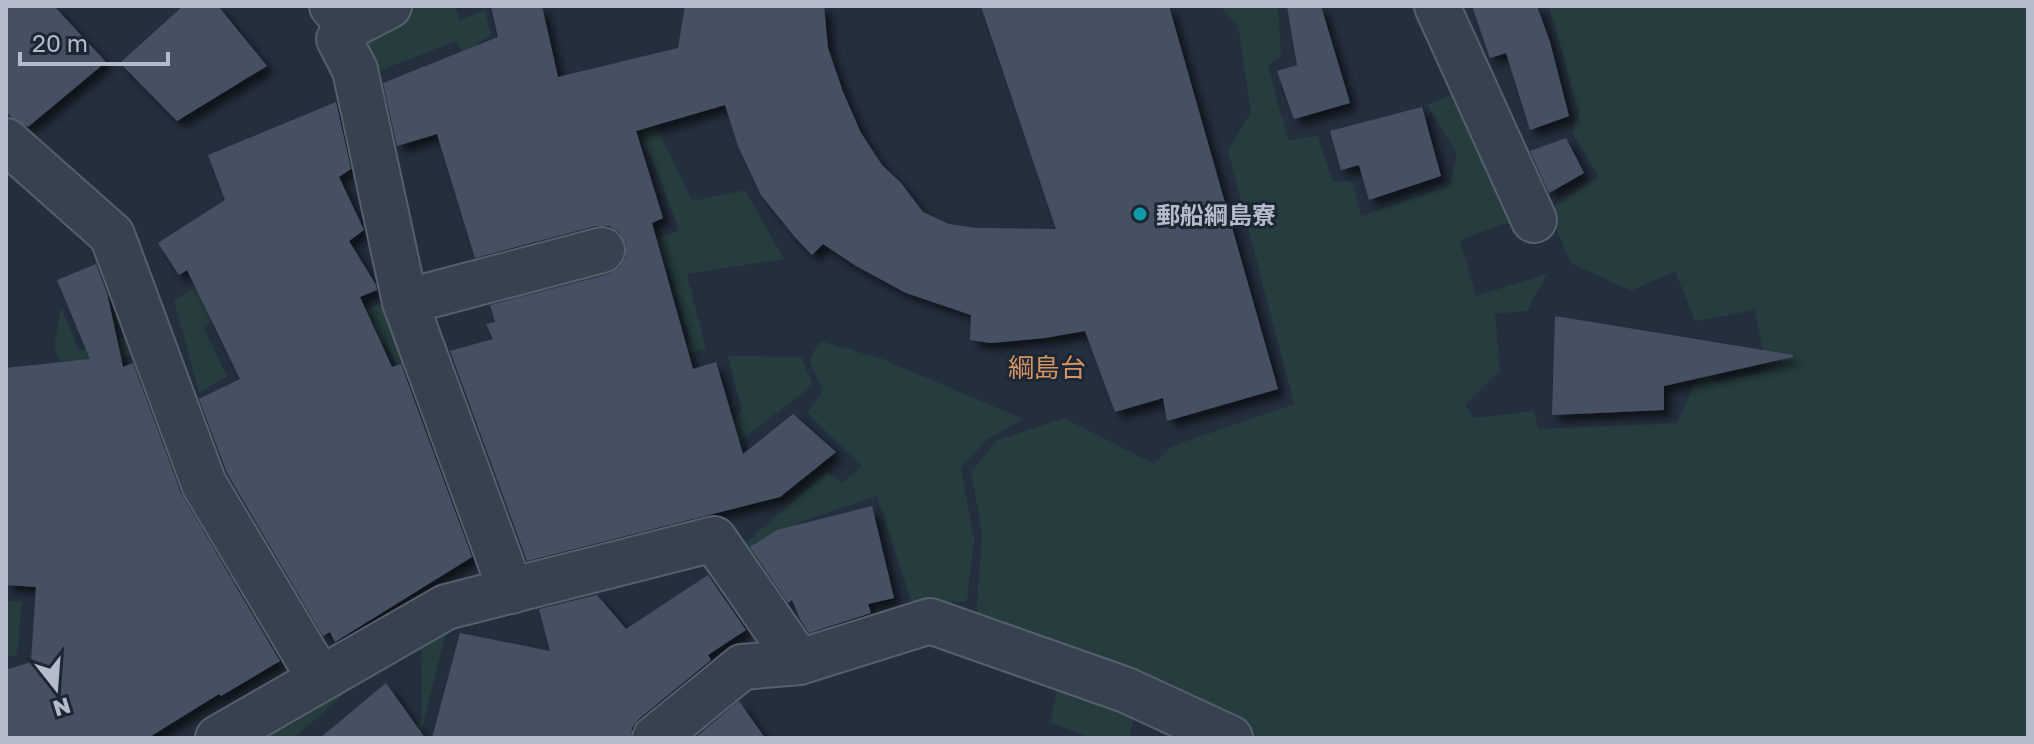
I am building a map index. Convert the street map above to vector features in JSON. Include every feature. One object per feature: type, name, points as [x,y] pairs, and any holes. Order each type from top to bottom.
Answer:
[{"type":"street","points":[[389,6],[341,16],[339,39],[355,70],[405,302],[511,591]]},
{"type":"street","points":[[1437,6],[1534,220]]},
{"type":"street","points":[[6,141],[112,235],[204,484],[320,679]]},
{"type":"street","points":[[405,302],[602,250]]},
{"type":"street","points":[[218,738],[446,607],[714,539],[799,662]]},
{"type":"street","points":[[655,738],[742,667],[799,662],[930,621],[1126,690],[1230,738]]},
{"type":"green space","points":[[414,6],[454,6],[460,20],[485,10],[491,35],[478,43],[488,62],[474,71],[456,41],[376,72],[360,38]]},
{"type":"green space","points":[[1220,6],[1278,6],[1281,56],[1268,65],[1288,140],[1318,136],[1333,182],[1352,181],[1361,216],[1450,186],[1457,154],[1427,105],[1459,92],[1518,219],[1460,240],[1476,296],[1547,274],[1527,311],[1495,314],[1500,370],[1465,405],[1474,418],[1534,411],[1538,429],[1677,423],[1705,360],[1715,382],[1767,372],[1755,310],[1695,321],[1675,271],[1631,291],[1571,263],[1548,210],[1599,177],[1572,132],[1579,115],[1549,6],[2028,6],[2028,738],[1232,738],[1142,683],[1129,738],[1092,738],[1050,722],[1066,652],[976,623],[982,533],[971,472],[996,441],[1064,418],[1154,464],[1172,446],[1294,404],[1228,151],[1251,112],[1238,26]]},
{"type":"green space","points":[[651,115],[692,201],[745,190],[784,259],[687,274],[706,349],[480,419],[540,382],[514,298],[536,289],[560,377],[691,344],[668,266],[602,288],[597,265],[679,230],[651,156],[640,141],[563,162]]},
{"type":"green space","points":[[222,273],[217,317],[203,327],[227,376],[199,393],[174,300]]},
{"type":"green space","points":[[384,301],[417,403],[385,342],[312,378],[296,347]]},
{"type":"green space","points":[[61,307],[79,351],[127,337],[136,352],[70,380],[54,348]]},
{"type":"green space","points":[[820,341],[880,358],[1023,419],[986,440],[961,468],[974,540],[967,601],[912,603],[877,496],[797,523],[797,533],[779,562],[759,567],[745,543],[827,472],[842,483],[862,466],[807,413],[823,390],[809,360]]},
{"type":"green space","points":[[728,356],[801,357],[813,385],[704,469],[712,440],[742,412]]},
{"type":"green space","points":[[6,601],[22,602],[17,655],[6,657]]},
{"type":"green space","points":[[447,630],[420,738],[408,738],[422,718],[421,639]]},
{"type":"green space","points":[[374,667],[294,738],[256,738]]},
{"type":"building","points":[[6,6],[54,6],[106,62],[28,127],[6,111]]},
{"type":"building","points":[[183,6],[218,6],[267,66],[177,121],[120,63]]},
{"type":"building","points":[[491,6],[542,6],[558,77],[678,48],[685,6],[824,6],[828,48],[861,133],[882,165],[901,183],[923,212],[949,224],[976,228],[1056,229],[981,6],[1169,6],[1278,389],[1167,421],[1163,398],[1115,412],[1085,331],[991,343],[970,340],[971,315],[906,293],[823,244],[812,255],[761,195],[738,146],[725,105],[636,131],[663,218],[652,223],[693,369],[716,362],[743,454],[793,414],[836,452],[780,497],[527,561],[450,351],[493,339],[486,324],[495,322],[490,305],[609,274],[620,267],[626,257],[626,244],[619,232],[609,226],[596,226],[475,258],[437,134],[397,146],[383,83],[498,37]]},
{"type":"building","points":[[1287,6],[1321,6],[1350,103],[1294,119],[1277,71],[1297,65]]},
{"type":"building","points":[[1472,6],[1537,6],[1550,42],[1569,116],[1530,130],[1506,53],[1490,58]]},
{"type":"building","points":[[336,102],[351,169],[339,177],[364,230],[349,241],[377,290],[360,297],[392,367],[401,364],[472,557],[335,642],[330,632],[323,636],[227,473],[199,399],[240,379],[187,270],[179,275],[158,243],[225,200],[208,155]]},
{"type":"building","points":[[1422,107],[1441,176],[1369,200],[1359,165],[1341,170],[1330,131]]},
{"type":"building","points":[[1566,138],[1584,173],[1549,193],[1530,151]]},
{"type":"building","points":[[96,264],[107,293],[123,367],[133,363],[181,493],[280,661],[148,738],[6,738],[6,670],[31,662],[36,587],[6,585],[6,368],[90,359],[57,280]]},
{"type":"building","points":[[1555,316],[1793,357],[1664,386],[1664,410],[1552,415]]},
{"type":"building","points":[[872,506],[894,598],[868,604],[871,613],[809,633],[792,600],[788,603],[750,547],[777,530]]},
{"type":"building","points":[[708,575],[746,630],[708,655],[711,660],[639,719],[632,728],[631,738],[432,738],[460,633],[550,651],[539,609],[597,595],[626,629]]},
{"type":"building","points":[[386,683],[425,738],[320,738]]},
{"type":"building","points":[[739,701],[765,738],[695,738]]},
{"type":"place","name":"郵船綱島寮","points":[[1140,214]]},
{"type":"district","name":"綱島台","points":[[1047,367]]}]
